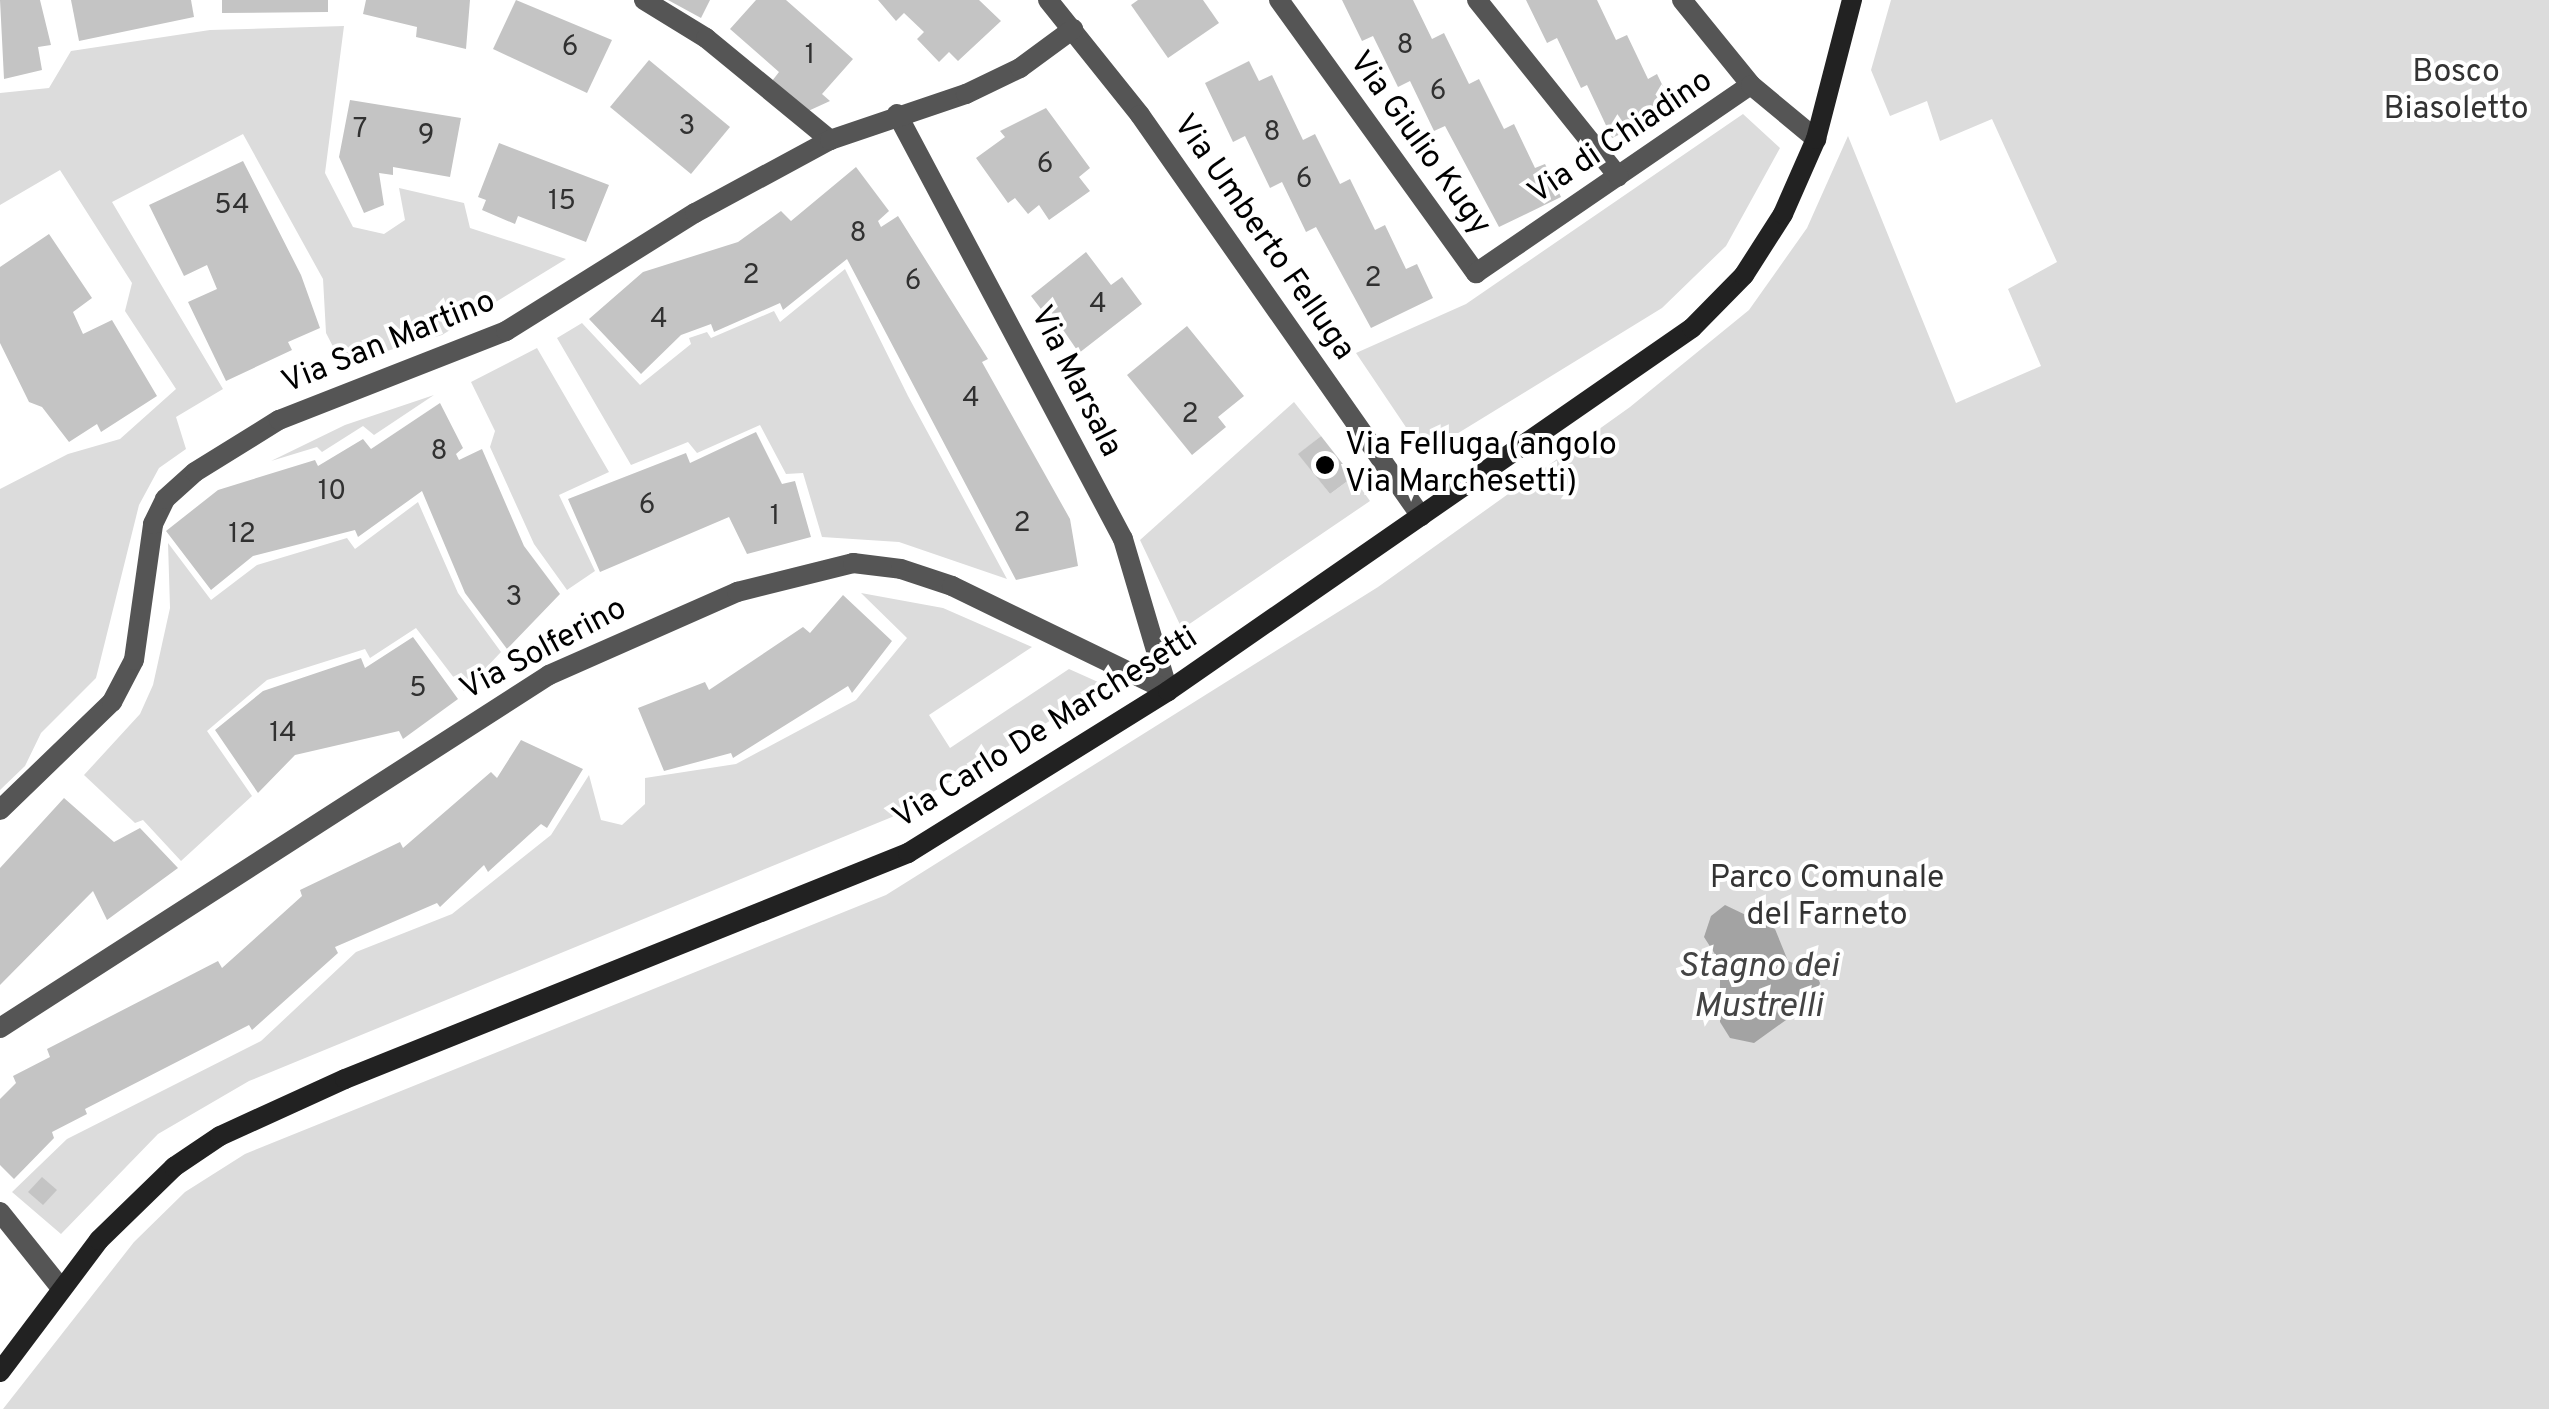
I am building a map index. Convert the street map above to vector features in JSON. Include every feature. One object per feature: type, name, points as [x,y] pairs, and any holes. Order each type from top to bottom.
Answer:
[{"type":"main road","name":"Via Carlo De Marchesetti","points":[[0,1372],[60,1288],[138,1200],[220,1136],[407,1054],[894,860],[1005,798],[1168,690],[1692,328],[1754,260],[1816,140],[1852,0]]},
{"type":"street","points":[[644,0],[706,38],[830,140]]},
{"type":"street","name":"Via Umberto Felluga","points":[[1048,0],[1073,29],[1422,516]]},
{"type":"street","name":"Via Giulio Kugy","points":[[1279,0],[1476,274]]},
{"type":"street","points":[[1477,0],[1618,176]]},
{"type":"street","name":"Via di Chiadino","points":[[1682,0],[1751,85],[1816,140]]},
{"type":"street","name":"Via San Martino","points":[[0,810],[112,702],[134,660],[153,524],[166,498],[194,472],[280,420],[506,331],[695,213],[830,140],[1002,77],[1073,29]]},
{"type":"street","name":"Via di Chiadino","points":[[1476,274],[1751,85]]},
{"type":"street","name":"Via Marsala","points":[[897,114],[1122,539],[1168,690]]},
{"type":"street","name":"Via Solferino","points":[[0,1028],[549,675],[737,592],[853,563],[901,569],[952,586],[1168,690]]},
{"type":"street","points":[[0,1212],[60,1288]]},
{"type":"green space","name":"Parco Comunale del Farneto","points":[[1891,0],[2549,0],[2549,1409],[3,1409],[134,1242],[185,1192],[245,1154],[886,895],[1378,587],[1630,407],[1749,310],[1807,228],[1848,136],[1956,403],[2041,366],[2008,289],[2057,262],[1992,119],[1940,141],[1927,101],[1890,116],[1871,70]]},
{"type":"green space","points":[[344,26],[325,173],[353,227],[384,234],[405,220],[399,188],[464,203],[470,228],[566,259],[442,335],[342,364],[326,333],[323,279],[243,134],[112,202],[223,389],[176,417],[186,449],[159,468],[139,505],[96,678],[41,733],[25,766],[0,790],[0,489],[68,454],[120,439],[176,389],[125,311],[132,283],[60,170],[0,205],[0,93],[49,88],[71,51],[210,30]]},
{"type":"green space","points":[[1743,114],[1780,148],[1726,246],[1662,308],[1424,454],[1356,353],[1466,304]]},
{"type":"green space","points":[[845,269],[1007,579],[899,542],[822,537],[803,473],[786,474],[760,425],[697,453],[688,442],[631,465],[557,338],[582,323],[640,385],[691,344],[689,338],[707,332],[711,338],[774,311],[780,322]]},
{"type":"green space","points":[[537,348],[609,472],[559,495],[595,571],[567,590],[534,544],[490,447],[495,431],[471,382]]},
{"type":"green space","points":[[434,395],[374,435],[363,426],[322,452],[317,447],[271,461],[345,425]]},
{"type":"green space","points":[[1294,402],[1321,436],[1299,454],[1330,494],[1353,477],[1370,501],[1182,629],[1140,540]]},
{"type":"green space","points":[[418,502],[458,593],[501,652],[464,691],[416,628],[370,658],[365,649],[267,680],[207,731],[252,796],[181,861],[143,820],[135,823],[84,775],[140,714],[153,685],[170,608],[168,543],[211,600],[257,565],[347,538],[355,549]]},
{"type":"green space","points":[[861,593],[943,608],[1032,647],[929,715],[950,748],[1069,669],[1107,686],[892,817],[249,1081],[158,1134],[61,1234],[12,1192],[67,1139],[261,1041],[356,952],[452,914],[551,835],[589,775],[601,820],[622,825],[645,804],[645,778],[736,764],[856,700],[907,638]]},
{"type":"water","name":"Stagno dei Mustrelli","points":[[1725,905],[1775,929],[1788,961],[1815,972],[1820,983],[1814,1000],[1754,1043],[1730,1038],[1720,1022],[1720,962],[1704,937],[1711,916]]},
{"type":"building","points":[[0,0],[40,0],[51,45],[38,47],[42,70],[4,79]]},
{"type":"building","points":[[71,0],[191,0],[194,17],[79,41]]},
{"type":"building","points":[[222,0],[328,0],[328,12],[222,13]]},
{"type":"building","points":[[366,0],[470,0],[466,49],[416,37],[417,27],[363,14]]},
{"type":"building","points":[[516,0],[612,40],[587,93],[493,49]]},
{"type":"building","points":[[668,0],[710,0],[701,18]]},
{"type":"building","points":[[756,0],[786,0],[853,59],[822,94],[830,101],[806,112],[772,81],[779,72],[730,29]]},
{"type":"building","points":[[878,0],[979,0],[1001,21],[958,61],[949,52],[939,62],[917,39],[924,32],[904,13],[896,21]]},
{"type":"building","points":[[1138,0],[1203,0],[1219,23],[1168,58],[1131,5]]},
{"type":"building","points":[[1342,0],[1413,0],[1432,39],[1444,33],[1469,84],[1479,79],[1504,129],[1514,124],[1535,168],[1545,164],[1561,197],[1499,227],[1445,126],[1434,131],[1410,81],[1398,87],[1373,36],[1362,41]]},
{"type":"building","points":[[1526,0],[1597,0],[1616,40],[1627,35],[1648,79],[1657,74],[1674,109],[1612,138],[1587,85],[1581,88],[1557,38],[1547,43]]},
{"type":"building","points":[[649,60],[730,127],[691,174],[610,107]]},
{"type":"building","points":[[1249,61],[1259,81],[1272,75],[1303,140],[1315,134],[1340,184],[1350,179],[1375,230],[1385,225],[1406,269],[1417,264],[1433,298],[1371,328],[1316,227],[1306,232],[1282,182],[1270,188],[1245,136],[1233,142],[1205,83]]},
{"type":"building","points":[[350,100],[461,118],[450,177],[393,167],[393,175],[379,173],[384,205],[364,213],[339,157]]},
{"type":"building","points":[[1046,108],[1090,168],[1079,177],[1090,191],[1049,220],[1039,205],[1028,214],[1015,198],[1008,203],[976,158],[1005,137],[1000,131]]},
{"type":"building","points":[[499,143],[609,185],[586,242],[518,216],[515,224],[482,210],[486,200],[478,197]]},
{"type":"building","points":[[243,161],[301,275],[320,328],[288,342],[292,350],[226,381],[188,302],[217,289],[207,265],[184,276],[149,205]]},
{"type":"building","points":[[856,167],[889,211],[878,221],[881,227],[898,216],[988,359],[982,362],[1070,519],[1078,566],[1016,580],[847,259],[783,310],[780,303],[714,332],[711,324],[681,335],[641,374],[589,319],[643,272],[738,242],[781,211],[791,221]]},
{"type":"building","points":[[49,234],[92,298],[73,312],[83,334],[112,320],[157,396],[101,432],[97,424],[69,442],[42,407],[29,402],[0,343],[0,267]]},
{"type":"building","points":[[1086,252],[1111,285],[1122,277],[1142,304],[1079,353],[1046,305],[1041,309],[1031,296]]},
{"type":"building","points":[[1187,326],[1244,396],[1218,417],[1226,427],[1192,455],[1127,375]]},
{"type":"building","points":[[440,403],[463,448],[456,454],[459,460],[482,449],[524,546],[560,594],[507,649],[465,593],[422,491],[358,537],[355,530],[253,556],[211,590],[166,531],[218,490],[315,460],[318,466],[363,439],[371,449]]},
{"type":"building","points":[[756,432],[782,484],[795,481],[811,537],[747,554],[729,517],[600,572],[568,499],[686,453],[690,463]]},
{"type":"building","name":"Via Felluga (angolo Via Marchesetti)","points":[[1321,436],[1353,477],[1330,494],[1298,454]]},
{"type":"building","points":[[843,595],[892,641],[852,693],[848,686],[733,758],[731,753],[664,771],[638,708],[705,682],[709,690],[803,627],[810,633]]},
{"type":"building","points":[[413,637],[458,699],[403,739],[399,731],[295,755],[258,793],[215,730],[263,691],[361,658],[365,668]]},
{"type":"building","points":[[521,740],[583,769],[547,828],[541,824],[488,872],[484,865],[440,907],[437,903],[335,947],[338,953],[252,1030],[249,1025],[85,1109],[87,1114],[52,1132],[54,1138],[14,1179],[0,1165],[0,1099],[16,1083],[13,1076],[50,1057],[47,1049],[218,961],[222,968],[302,896],[300,890],[400,842],[403,848],[491,772],[497,778]]},
{"type":"building","points":[[64,798],[114,842],[140,828],[178,868],[107,920],[93,891],[0,985],[0,868]]},
{"type":"building","points":[[42,1177],[57,1190],[43,1205],[28,1192]]},
{"type":"place","name":"Via Felluga (angolo Via Marchesetti)","points":[[1325,465]]},
{"type":"park label","name":"Bosco Biasoletto","points":[[2456,92]]}]
